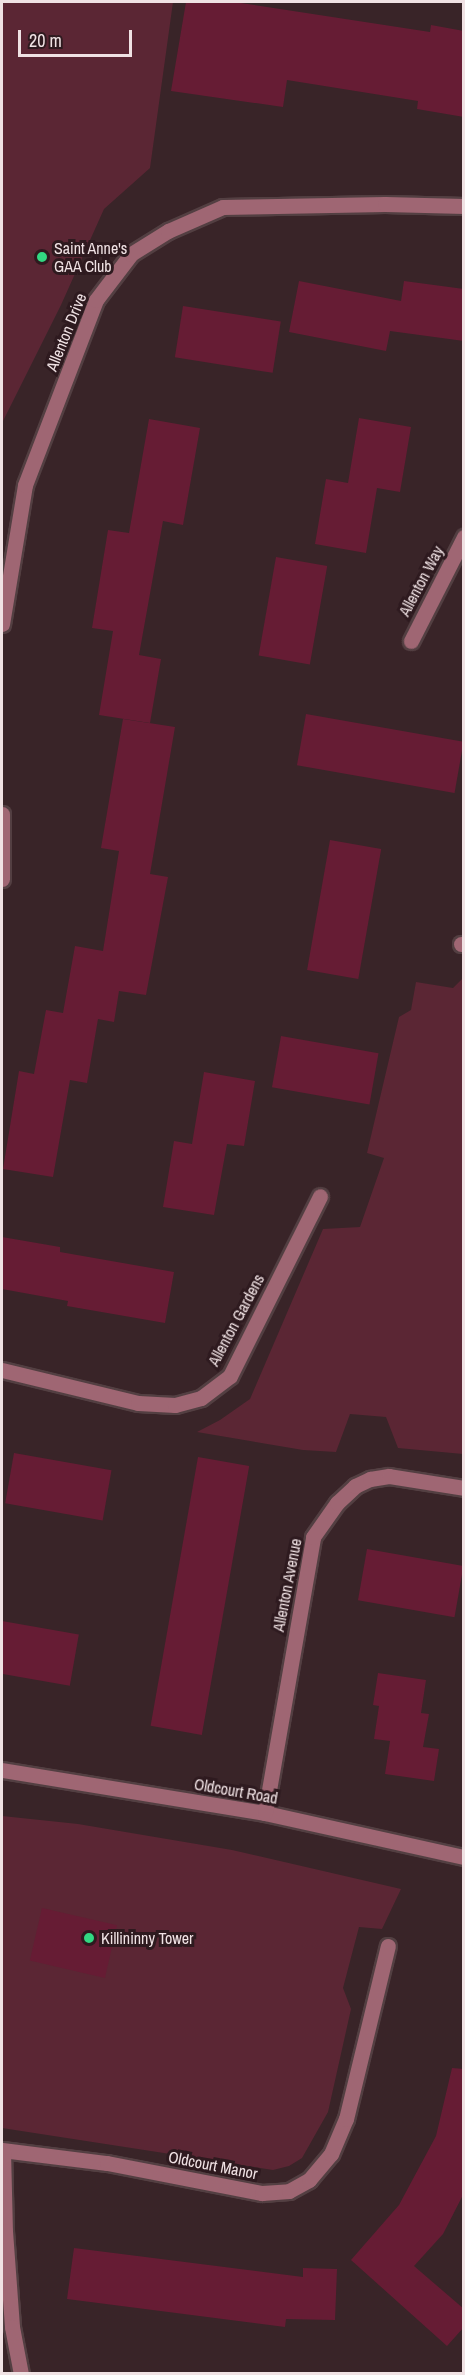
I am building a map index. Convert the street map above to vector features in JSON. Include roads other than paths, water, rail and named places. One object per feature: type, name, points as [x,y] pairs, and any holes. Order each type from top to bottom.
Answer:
[{"type":"street","name":"Allenton Drive","points":[[2,624],[25,485],[96,300],[131,254],[168,231],[223,207],[386,204],[464,206]]},
{"type":"street","name":"Allenton Way","points":[[411,641],[464,537]]},
{"type":"street","points":[[2,814],[2,879]]},
{"type":"street","name":"Allenton Gardens","points":[[2,1370],[138,1403],[175,1404],[201,1398],[230,1376],[320,1196]]},
{"type":"street","name":"Allenton Avenue","points":[[266,1813],[313,1537],[337,1503],[355,1486],[370,1479],[389,1476],[464,1488]]},
{"type":"street","name":"Oldcourt Road","points":[[2,1770],[266,1813],[464,1857]]},
{"type":"street","name":"Oldcourt Manor","points":[[21,2373],[11,2316],[2,2151],[107,2163],[262,2193],[289,2191],[309,2180],[331,2154],[346,2118],[388,1946]]},
{"type":"place","name":"Saint Anne's GAA Club","points":[[42,257]]},
{"type":"place","name":"Killininny Tower","points":[[89,1938]]}]
